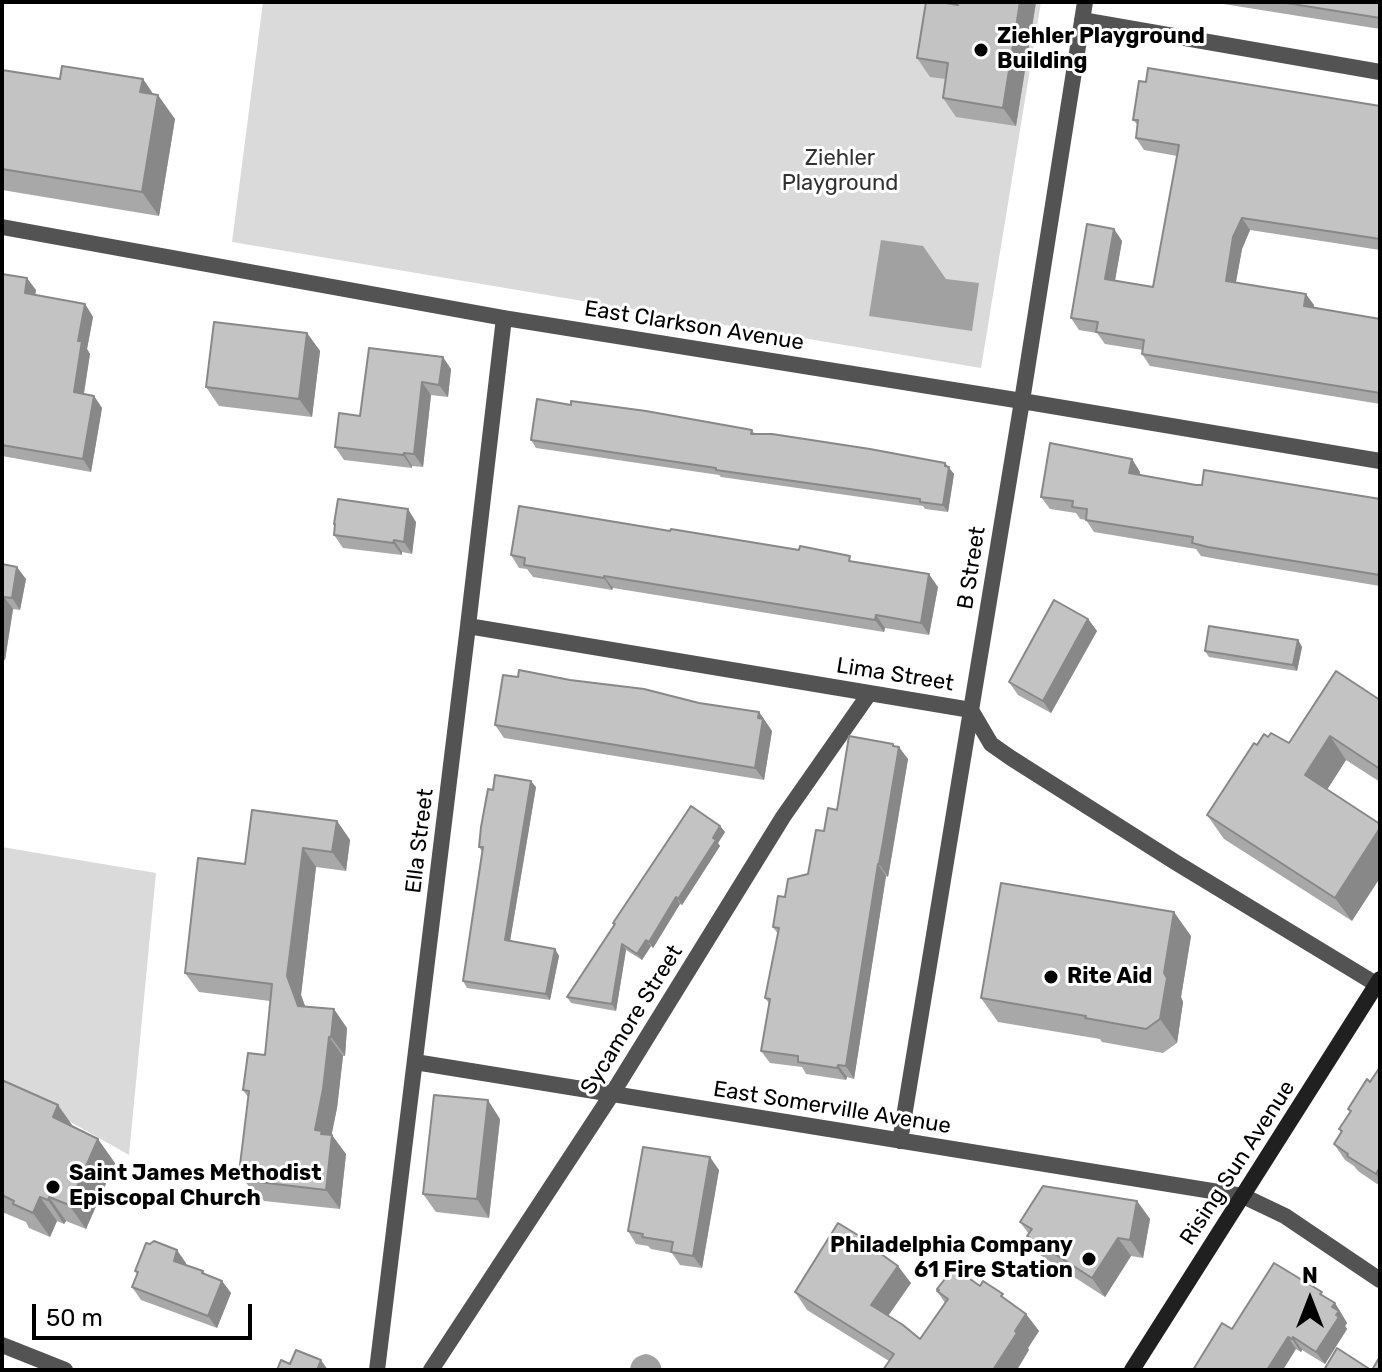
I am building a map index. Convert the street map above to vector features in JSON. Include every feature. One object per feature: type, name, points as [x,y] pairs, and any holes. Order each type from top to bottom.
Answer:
[{"type":"main road","name":"Rising Sun Avenue","points":[[1132,1370],[1378,982]]},
{"type":"street","name":"B Street","points":[[900,1141],[1085,2]]},
{"type":"street","points":[[1082,20],[1380,72]]},
{"type":"street","name":"East Clarkson Avenue","points":[[2,227],[504,318],[1380,461]]},
{"type":"street","name":"Ella Street","points":[[377,1370],[504,318]]},
{"type":"street","name":"Lima Street","points":[[468,626],[971,710],[991,744],[1011,758],[1175,862],[1378,982]]},
{"type":"street","name":"Sycamore Street","points":[[431,1370],[612,1094],[783,817],[869,694]]},
{"type":"street","name":"East Somerville Avenue","points":[[415,1062],[1243,1196],[1285,1216],[1380,1280]]},
{"type":"street","points":[[2,1345],[65,1370]]},
{"type":"green space","name":"Ziehler Playground","points":[[263,2],[1041,2],[981,368],[232,242]]},
{"type":"green space","points":[[2,847],[156,873],[129,1155],[2,1083]]},
{"type":"shaded area","points":[[881,240],[923,246],[946,279],[979,283],[972,331],[869,316]]},
{"type":"shaded area","points":[[646,1354],[657,1359],[662,1370],[630,1370],[635,1359]]},
{"type":"building","name":"Ziehler Playground Building","points":[[926,2],[958,5],[958,2],[1020,2],[1003,108],[943,98],[948,63],[917,58]]},
{"type":"building","points":[[1280,2],[1380,2],[1380,18]]},
{"type":"building","points":[[62,66],[143,79],[140,92],[158,95],[142,192],[2,169],[2,70],[60,79]]},
{"type":"building","points":[[1148,68],[1380,106],[1380,239],[1242,218],[1233,237],[1226,281],[1306,294],[1304,306],[1380,319],[1380,393],[1142,354],[1144,340],[1096,332],[1098,322],[1071,318],[1087,224],[1114,229],[1105,279],[1153,287],[1179,145],[1136,138],[1138,120],[1133,120],[1139,81],[1146,82]]},
{"type":"building","points":[[2,274],[27,278],[25,293],[85,304],[74,392],[94,396],[83,459],[2,445]]},
{"type":"building","points":[[214,322],[307,333],[299,399],[206,387]]},
{"type":"building","points":[[369,348],[443,357],[439,385],[422,382],[414,454],[335,447],[339,413],[360,416]]},
{"type":"building","points":[[537,399],[646,411],[752,430],[751,434],[772,434],[945,463],[949,467],[943,505],[531,440]]},
{"type":"building","points":[[1050,443],[1132,459],[1129,473],[1196,485],[1202,485],[1204,470],[1380,499],[1380,575],[1208,547],[1192,543],[1193,537],[1086,520],[1087,509],[1072,507],[1073,501],[1041,497]]},
{"type":"building","points":[[338,499],[408,509],[404,542],[334,535]]},
{"type":"building","points":[[519,506],[799,550],[800,546],[850,556],[849,561],[929,574],[921,623],[876,615],[875,620],[524,565],[525,558],[511,555]]},
{"type":"building","points":[[2,564],[17,567],[12,598],[4,597],[2,611]]},
{"type":"building","points":[[1054,600],[1088,619],[1043,701],[1009,682]]},
{"type":"building","points":[[1209,626],[1298,640],[1293,665],[1205,651]]},
{"type":"building","points":[[519,670],[644,689],[699,703],[759,712],[758,718],[763,719],[755,768],[495,725],[503,675],[518,677]]},
{"type":"building","points":[[1336,671],[1380,700],[1380,769],[1330,736],[1305,775],[1380,824],[1380,828],[1335,898],[1207,815],[1254,743],[1257,745],[1264,734],[1268,737],[1271,733],[1289,743]]},
{"type":"building","points":[[849,736],[899,747],[846,1066],[838,1065],[837,1068],[798,1062],[798,1056],[761,1051],[770,999],[765,998],[779,928],[773,927],[778,896],[785,897],[788,879],[808,874],[816,830],[824,831],[828,808],[837,810]]},
{"type":"building","points":[[495,775],[531,781],[505,940],[555,949],[546,994],[463,981],[483,847],[479,847],[481,827],[488,789],[493,790]]},
{"type":"building","points":[[691,806],[720,826],[713,838],[716,840],[649,942],[646,940],[637,954],[622,944],[612,1004],[567,997],[613,923]]},
{"type":"building","points":[[252,810],[337,821],[332,852],[303,848],[287,976],[298,1006],[334,1009],[315,1130],[332,1135],[326,1190],[250,1181],[251,1175],[239,1173],[249,1091],[243,1090],[248,1053],[265,1055],[272,984],[185,973],[198,858],[245,864]]},
{"type":"building","points":[[1001,883],[1174,912],[1160,1019],[1146,1029],[981,998]]},
{"type":"building","points":[[1380,1067],[1380,1167],[1376,1174],[1334,1144],[1342,1131],[1339,1129],[1351,1111],[1348,1109],[1367,1079],[1370,1082]]},
{"type":"building","name":"Saint James Methodist Episcopal Church","points":[[4,1081],[58,1105],[53,1117],[98,1139],[69,1205],[40,1197],[33,1213],[2,1195]]},
{"type":"building","points":[[434,1095],[488,1100],[477,1199],[423,1194]]},
{"type":"building","points":[[643,1147],[710,1157],[693,1256],[671,1252],[673,1242],[642,1237],[643,1234],[628,1231]]},
{"type":"building","points":[[1043,1186],[1137,1201],[1130,1240],[1118,1238],[1092,1278],[1027,1236],[1032,1229],[1020,1222]]},
{"type":"building","points":[[838,1223],[898,1266],[871,1305],[920,1339],[948,1299],[937,1289],[952,1270],[980,1286],[983,1281],[1026,1314],[993,1370],[883,1370],[894,1354],[795,1292]]},
{"type":"building","points":[[154,1241],[177,1250],[174,1261],[222,1281],[208,1316],[132,1287],[146,1243]]},
{"type":"building","points":[[1274,1263],[1322,1292],[1320,1294],[1335,1303],[1332,1307],[1339,1311],[1336,1315],[1339,1317],[1316,1352],[1288,1337],[1267,1370],[1193,1370],[1222,1323],[1232,1329]]},
{"type":"building","points":[[1337,1348],[1371,1370],[1324,1370]]},
{"type":"building","points":[[296,1350],[321,1360],[317,1370],[277,1370],[281,1360],[290,1364]]},
{"type":"building","points":[[1379,1358],[1380,1370],[1372,1370]]},
{"type":"place","name":"Ziehler Playground Building","points":[[981,50]]},
{"type":"place","name":"Rite Aid","points":[[1051,977]]},
{"type":"place","name":"Saint James Methodist Episcopal Church","points":[[53,1187]]},
{"type":"place","name":"Philadelphia Company 61 Fire Station","points":[[1089,1259]]}]
